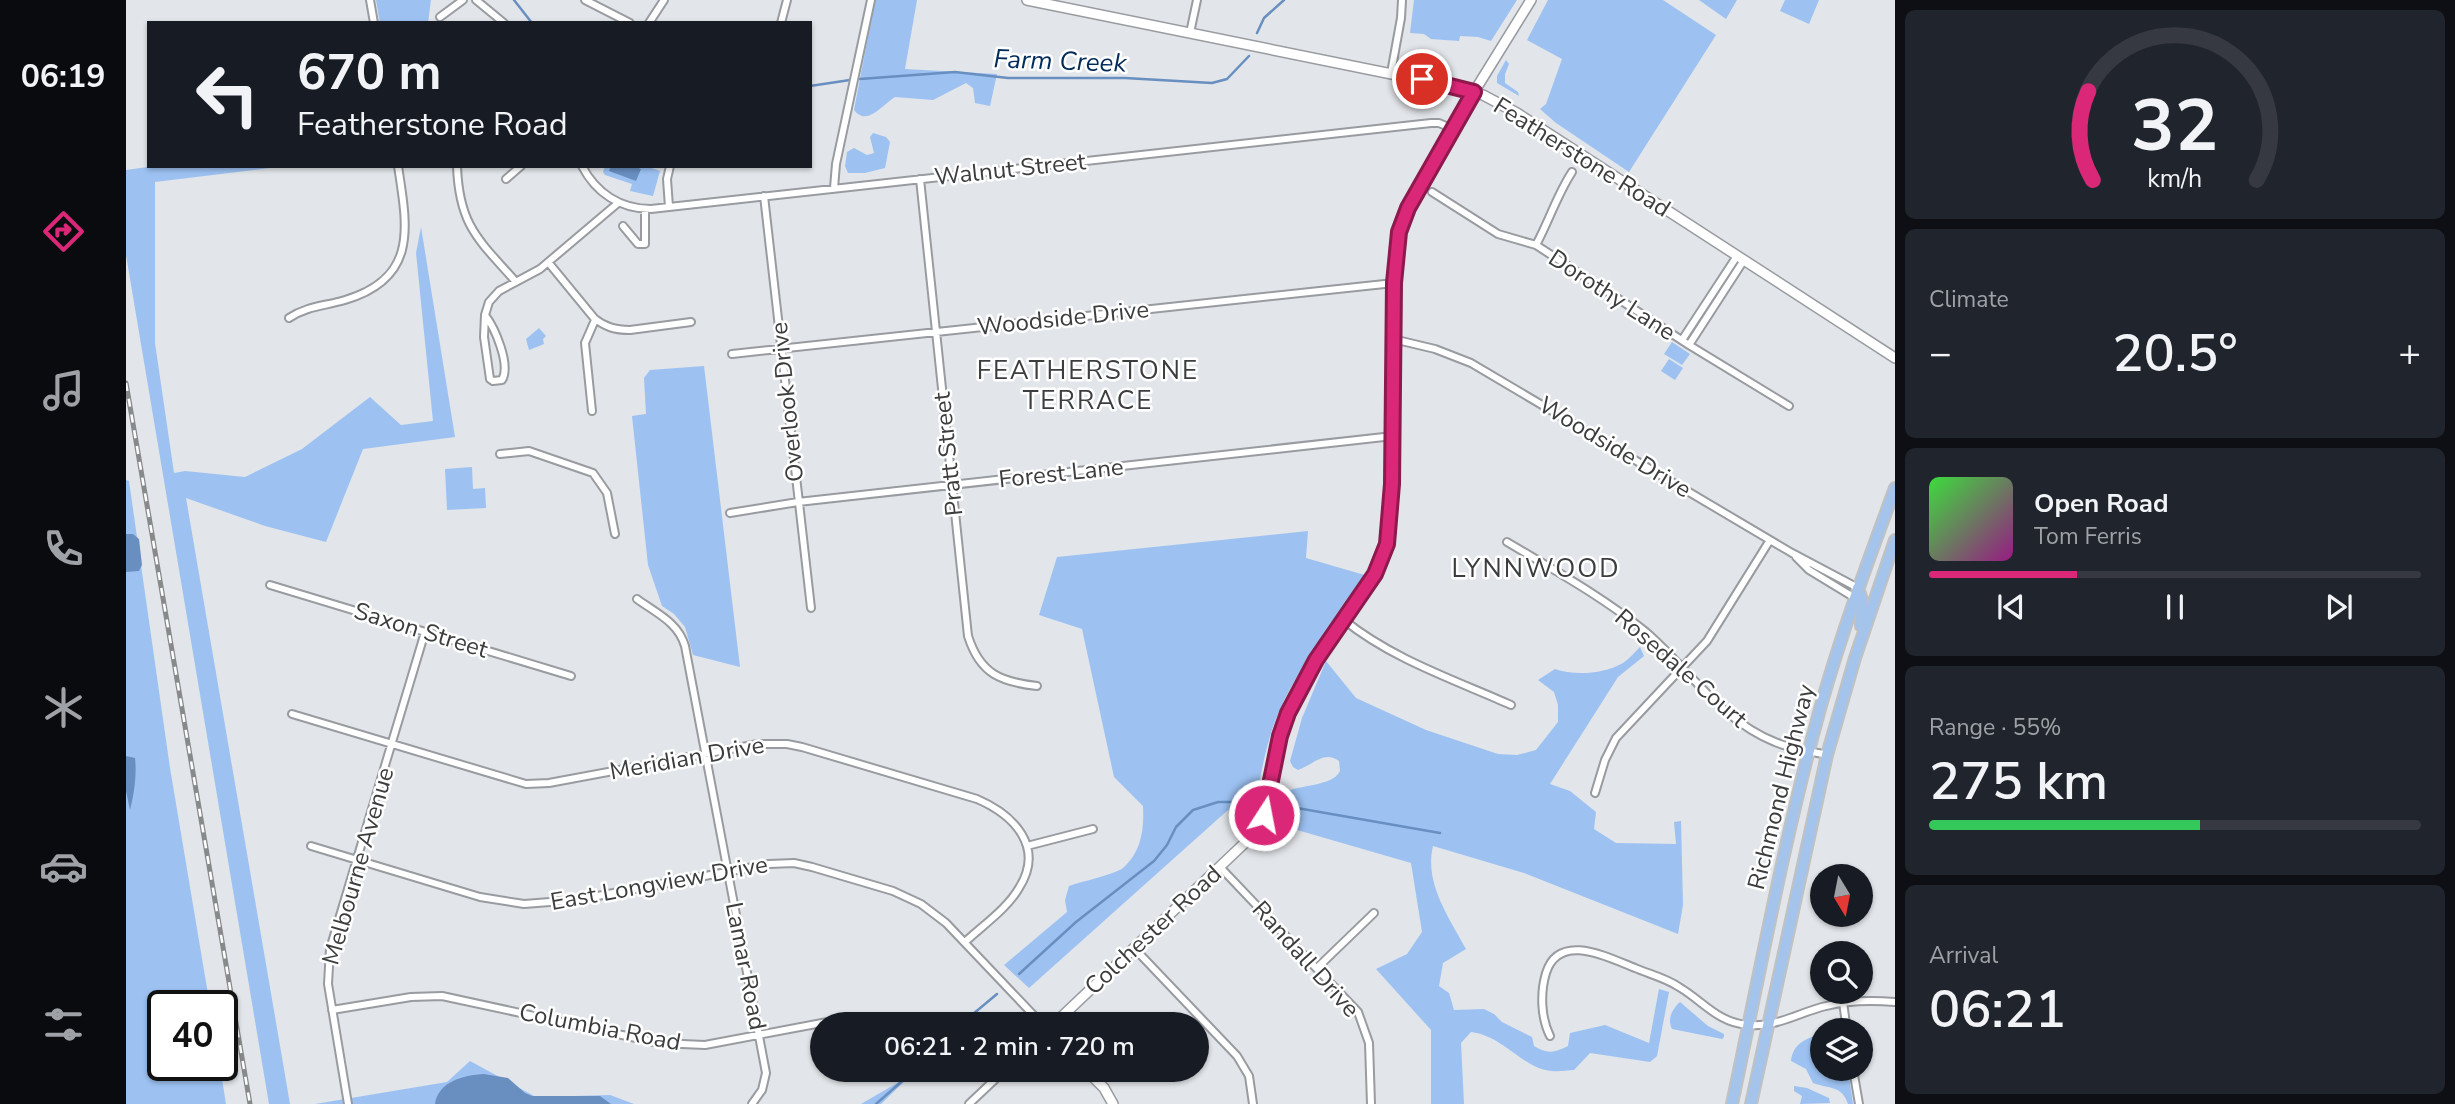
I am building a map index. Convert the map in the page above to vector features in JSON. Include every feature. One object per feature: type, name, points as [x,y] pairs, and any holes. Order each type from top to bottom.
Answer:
[{"type":"main road","name":"Richmond Highway","points":[[1732,1104],[1809,751],[1856,593],[1895,488]]},
{"type":"main road","name":"Richmond Highway","points":[[1751,1104],[1827,755],[1861,639],[1895,540]]},
{"type":"main road","points":[[1856,593],[1862,604],[1861,639]]},
{"type":"street","points":[[370,0],[374,21]]},
{"type":"street","points":[[440,17],[463,0]]},
{"type":"street","points":[[475,0],[501,21]]},
{"type":"street","points":[[585,0],[626,21]]},
{"type":"street","points":[[650,21],[664,0]]},
{"type":"street","points":[[782,21],[787,0]]},
{"type":"street","points":[[834,188],[836,164],[871,0]]},
{"type":"street","name":"Featherstone Road","points":[[1027,0],[1474,92],[1517,113],[1895,358]]},
{"type":"street","points":[[1190,33],[1197,0]]},
{"type":"street","points":[[1391,73],[1402,0]]},
{"type":"street","name":"Colchester Road","points":[[1067,1012],[1250,838],[1261,822],[1280,736],[1288,713],[1316,660],[1375,574],[1390,529],[1394,283],[1396,246],[1402,221],[1474,92],[1531,0]]},
{"type":"street","name":"Walnut Street","points":[[583,168],[600,191],[618,202],[645,209],[1432,123],[1453,129]]},
{"type":"street","points":[[289,318],[304,309],[342,301],[365,292],[393,269],[404,247],[406,227],[398,168]]},
{"type":"street","points":[[457,168],[460,197],[469,226],[516,282]]},
{"type":"street","points":[[506,179],[519,168]]},
{"type":"street","points":[[669,207],[667,183],[670,168]]},
{"type":"street","points":[[1536,245],[1550,219],[1557,197],[1572,172]]},
{"type":"street","name":"Pratt Street","points":[[920,179],[968,636],[971,647],[983,666],[1000,679],[1037,687]]},
{"type":"street","name":"Dorothy Lane","points":[[1432,192],[1494,232],[1536,245],[1789,406]]},
{"type":"street","name":"Overlook Drive","points":[[764,196],[811,608]]},
{"type":"street","points":[[485,315],[498,337],[505,375],[502,380],[496,382],[490,379],[484,337],[485,315],[492,297],[506,286],[531,275],[618,202]]},
{"type":"street","points":[[623,226],[638,244],[645,244],[645,209]]},
{"type":"street","points":[[1686,342],[1740,258]]},
{"type":"street","points":[[548,262],[595,320],[603,325],[620,330],[691,322]]},
{"type":"street","name":"Woodside Drive","points":[[732,354],[1394,283]]},
{"type":"street","points":[[592,411],[585,343],[595,320]]},
{"type":"street","name":"Woodside Drive","points":[[1393,339],[1435,349],[1471,363],[1856,593]]},
{"type":"street","name":"Forest Lane","points":[[730,513],[798,502],[1393,436]]},
{"type":"street","points":[[500,454],[529,451],[593,473],[607,493],[615,534]]},
{"type":"street","points":[[1595,793],[1605,760],[1616,738],[1714,631],[1770,540]]},
{"type":"street","name":"Rosedale Court","points":[[1507,542],[1624,615],[1648,634],[1715,703],[1734,718],[1774,742],[1827,755]]},
{"type":"street","name":"Saxon Street","points":[[271,585],[571,676]]},
{"type":"street","name":"Lamar Road","points":[[637,599],[670,621],[683,638],[766,1073],[762,1090],[752,1104]]},
{"type":"street","points":[[1344,620],[1397,653],[1511,705]]},
{"type":"street","name":"Melbourne Avenue","points":[[348,1104],[328,984],[330,949],[425,632]]},
{"type":"street","name":"Meridian Drive","points":[[292,714],[526,784],[549,783],[765,743],[802,747],[989,804],[1013,821],[1024,836],[1027,846]]},
{"type":"street","points":[[965,942],[1019,890],[1027,871],[1027,846],[1093,829]]},
{"type":"street","name":"East Longview Drive","points":[[311,846],[480,897],[524,904],[576,900],[728,871],[785,863],[802,864],[906,896],[935,914],[1031,1012]]},
{"type":"street","name":"Randall Drive","points":[[1220,867],[1350,1002],[1363,1024],[1371,1055],[1371,1104]]},
{"type":"street","points":[[1317,968],[1374,913]]},
{"type":"street","points":[[1134,948],[1237,1056],[1249,1076],[1253,1104]]},
{"type":"street","points":[[1550,1036],[1543,1018],[1546,972],[1556,958],[1576,950],[1595,953],[1668,981],[1694,996],[1719,1017],[1749,1025],[1769,1024],[1834,1004]]},
{"type":"street","name":"Columbia Road","points":[[332,1010],[411,997],[442,996],[675,1045],[705,1045],[810,1025]]},
{"type":"street","points":[[1873,1002],[1895,1002]]},
{"type":"street","points":[[1855,1081],[1859,1104]]},
{"type":"street","points":[[969,1104],[992,1082]]},
{"type":"street","points":[[1098,1082],[1113,1104]]},
{"type":"shaded area","points":[[376,0],[431,0],[428,21],[380,21]]},
{"type":"shaded area","points":[[875,0],[917,0],[905,69],[997,74],[990,106],[975,103],[973,88],[966,83],[933,100],[895,97],[874,113],[859,115],[854,110]]},
{"type":"shaded area","points":[[1414,0],[1517,0],[1491,41],[1460,36],[1459,41],[1431,39],[1424,34],[1410,33]]},
{"type":"shaded area","points":[[1548,0],[1663,0],[1716,35],[1629,172],[1556,123],[1540,109],[1546,104],[1562,59],[1527,40]]},
{"type":"shaded area","points":[[1699,0],[1737,0],[1726,19]]},
{"type":"shaded area","points":[[1785,0],[1819,0],[1809,24],[1780,11]]},
{"type":"shaded area","points":[[1506,60],[1509,64],[1505,83],[1518,92],[1519,96],[1497,83],[1497,76]]},
{"type":"shaded area","points":[[873,133],[886,137],[890,142],[885,168],[865,173],[848,173],[845,166],[847,152],[854,148],[867,155],[874,153],[870,137]]},
{"type":"shaded area","points":[[147,167],[270,168],[155,182],[155,343],[174,473],[185,471],[245,477],[302,449],[370,397],[401,425],[433,421],[416,253],[421,227],[455,437],[363,449],[326,542],[265,526],[186,498],[290,1104],[269,1104],[126,255],[126,170]]},
{"type":"shaded area","points":[[604,168],[652,168],[660,171],[653,196],[630,191],[632,184],[603,172]]},
{"type":"shaded area","points":[[610,168],[641,169],[636,181],[609,171]]},
{"type":"shaded area","points":[[539,328],[546,336],[543,339],[544,344],[529,350],[526,339]]},
{"type":"shaded area","points":[[1672,342],[1690,354],[1682,365],[1664,354]]},
{"type":"shaded area","points":[[1669,359],[1683,368],[1675,380],[1661,371]]},
{"type":"shaded area","points":[[704,366],[740,667],[693,655],[685,627],[674,614],[662,606],[648,565],[632,416],[646,414],[644,378],[650,370]]},
{"type":"shaded area","points":[[472,467],[473,489],[485,488],[486,508],[447,510],[445,469]]},
{"type":"shaded area","points":[[126,480],[129,481],[170,768],[207,990],[147,990],[147,1081],[222,1081],[226,1104],[126,1104]]},
{"type":"shaded area","points":[[1308,531],[1306,558],[1368,576],[1310,656],[1281,707],[1267,747],[1253,817],[1228,810],[1029,988],[1004,965],[1067,912],[1065,900],[1069,886],[1123,868],[1138,847],[1143,823],[1143,806],[1114,777],[1082,629],[1039,615],[1057,557]]},
{"type":"shaded area","points":[[126,534],[133,534],[139,539],[142,565],[139,571],[126,572]]},
{"type":"shaded area","points":[[1640,647],[1644,656],[1618,677],[1550,784],[1570,791],[1596,812],[1594,829],[1616,843],[1676,844],[1674,822],[1681,821],[1683,905],[1678,934],[1524,873],[1433,846],[1431,860],[1440,899],[1466,949],[1443,963],[1439,986],[1449,993],[1454,1010],[1484,1009],[1502,1022],[1532,1037],[1534,1046],[1547,1051],[1568,1046],[1570,1033],[1605,1025],[1649,1043],[1659,989],[1669,992],[1657,1056],[1650,1062],[1590,1053],[1574,1070],[1552,1071],[1532,1065],[1494,1040],[1471,1032],[1461,1043],[1464,1104],[1431,1104],[1431,1030],[1376,969],[1407,954],[1422,932],[1411,863],[1273,823],[1282,793],[1323,783],[1340,771],[1339,761],[1334,758],[1323,758],[1298,770],[1290,761],[1302,718],[1326,661],[1356,698],[1426,730],[1498,754],[1517,755],[1536,750],[1558,722],[1558,705],[1554,692],[1538,680],[1555,669],[1580,673],[1607,670],[1623,663]]},
{"type":"shaded area","points":[[126,756],[135,758],[136,764],[130,810],[126,791]]},
{"type":"shaded area","points":[[1680,1002],[1708,1026],[1724,1034],[1724,1037],[1722,1039],[1672,1029],[1671,1014]]},
{"type":"shaded area","points":[[1810,1038],[1810,1077],[1806,1069],[1791,1061],[1794,1050]]},
{"type":"shaded area","points":[[470,1061],[536,1097],[610,1095],[634,1104],[315,1104],[447,1082]]},
{"type":"shaded area","points":[[484,1074],[508,1078],[532,1096],[600,1096],[611,1104],[435,1104],[437,1096],[446,1085],[468,1076]]},
{"type":"shaded area","points":[[1812,1081],[1850,1081],[1853,1104],[1848,1104],[1839,1091]]},
{"type":"shaded area","points":[[899,1082],[904,1082],[881,1104],[861,1104]]},
{"type":"shaded area","points":[[1794,1086],[1807,1088],[1829,1098],[1830,1103],[1800,1104],[1802,1096],[1794,1091]]},
{"type":"waterway","name":"Farm Creek","points":[[514,0],[530,21]]},
{"type":"waterway","name":"Farm Creek","points":[[1257,33],[1264,18],[1284,0]]},
{"type":"waterway","name":"Farm Creek","points":[[860,79],[955,72],[1008,78],[1125,78],[1212,83],[1227,79],[1249,56]]},
{"type":"waterway","name":"Farm Creek","points":[[812,86],[850,80]]},
{"type":"waterway","points":[[1019,974],[1076,922],[1154,861],[1167,845],[1176,827],[1193,810],[1218,802],[1260,802]]},
{"type":"waterway","points":[[1274,804],[1440,833]]},
{"type":"waterway","points":[[975,1012],[997,994]]},
{"type":"waterway","points":[[876,1104],[901,1082]]},
{"type":"railway","points":[[126,383],[250,1104]]},
{"type":"district","name":"FEATHERSTONE TERRACE","points":[[1088,385]]},
{"type":"district","name":"LYNNWOOD","points":[[1536,568]]},
{"type":"route","points":[[1264,815],[1280,736],[1288,713],[1316,660],[1375,574],[1387,544],[1392,484],[1396,246],[1408,208],[1474,92],[1422,79]]}]
